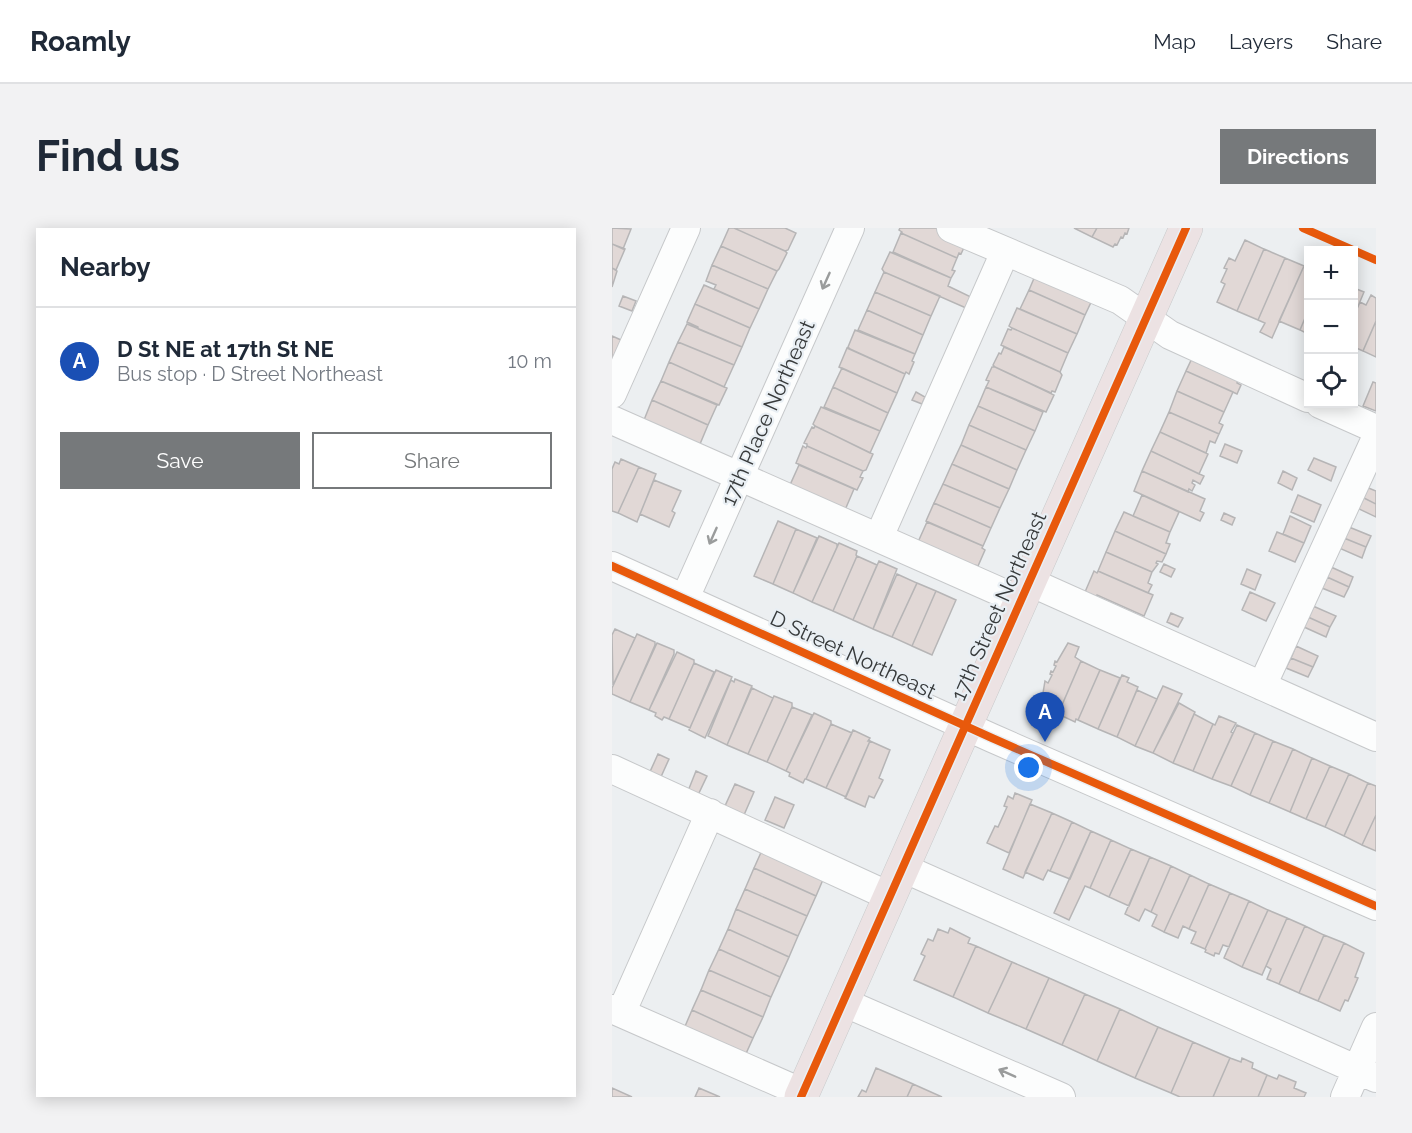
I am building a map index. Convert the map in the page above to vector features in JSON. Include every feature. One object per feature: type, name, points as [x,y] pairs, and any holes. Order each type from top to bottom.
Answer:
[{"type":"main road","name":"17th Street Northeast","points":[[802,1095],[1186,228]]},
{"type":"street","points":[[612,394],[686,228]]},
{"type":"street","name":"17th Place Northeast","points":[[685,598],[850,228]]},
{"type":"street","points":[[951,228],[1119,300],[1170,335],[1304,396]]},
{"type":"street","points":[[879,537],[1005,252]]},
{"type":"street","points":[[1329,408],[1376,429]]},
{"type":"street","points":[[612,420],[879,537],[1026,591],[1262,686],[1376,737]]},
{"type":"street","points":[[1262,686],[1376,438]]},
{"type":"street","name":"D Street Northeast","points":[[612,566],[966,726],[1376,906]]},
{"type":"street","points":[[612,769],[710,813],[896,882],[1366,1074]]},
{"type":"street","points":[[710,813],[619,1005],[802,1095]]},
{"type":"street","points":[[843,1002],[1061,1097]]},
{"type":"street","points":[[1345,1097],[1366,1074],[1376,1026]]},
{"type":"building","points":[[612,228],[631,229],[623,249],[612,244]]},
{"type":"building","points":[[729,228],[734,228],[785,251],[787,253],[779,269],[777,271],[721,246]]},
{"type":"building","points":[[734,228],[785,228],[796,233],[788,250],[785,251]]},
{"type":"building","points":[[900,228],[939,228],[966,243],[957,258],[901,233]]},
{"type":"building","points":[[1074,228],[1097,228],[1092,237]]},
{"type":"building","points":[[1097,228],[1129,228],[1127,234],[1125,233],[1113,247],[1092,237]]},
{"type":"building","points":[[901,233],[957,258],[952,270],[955,271],[951,278],[893,252]]},
{"type":"building","points":[[1245,240],[1264,249],[1237,311],[1217,302],[1225,284],[1221,282],[1227,269],[1224,268],[1229,258],[1235,261]]},
{"type":"building","points":[[612,244],[625,249],[616,270],[612,268]]},
{"type":"building","points":[[721,246],[777,271],[768,289],[712,265]]},
{"type":"building","points":[[1264,249],[1285,258],[1258,320],[1237,311]]},
{"type":"building","points":[[890,252],[951,278],[948,286],[971,297],[966,308],[884,272],[882,269]]},
{"type":"building","points":[[1285,258],[1304,266],[1272,338],[1260,332],[1265,323],[1258,320]]},
{"type":"building","points":[[712,265],[768,289],[759,309],[714,289],[716,285],[706,281]]},
{"type":"building","points":[[1304,266],[1304,320],[1300,330],[1279,321]]},
{"type":"building","points":[[612,268],[617,271],[612,287]]},
{"type":"building","points":[[884,272],[940,296],[931,316],[875,292]]},
{"type":"building","points":[[1035,276],[1094,296],[1085,315],[1029,290]]},
{"type":"building","points":[[704,285],[759,309],[750,328],[695,304]]},
{"type":"building","points":[[1029,290],[1085,315],[1077,334],[1020,309]]},
{"type":"building","points":[[1358,290],[1364,292],[1358,306]]},
{"type":"building","points":[[875,292],[931,316],[923,335],[867,310]]},
{"type":"building","points":[[1371,295],[1376,298],[1376,321],[1363,351],[1358,349],[1358,307],[1360,302],[1366,305]]},
{"type":"building","points":[[623,296],[636,301],[632,311],[619,306]]},
{"type":"building","points":[[695,304],[750,328],[742,347],[698,329],[687,322]]},
{"type":"building","points":[[1017,308],[1077,334],[1068,353],[1009,326]]},
{"type":"building","points":[[867,310],[923,335],[915,354],[858,330]]},
{"type":"building","points":[[1304,320],[1304,332],[1300,330]]},
{"type":"building","points":[[1376,321],[1376,357],[1363,351]]},
{"type":"building","points":[[687,324],[742,347],[734,365],[678,342]]},
{"type":"building","points":[[1012,328],[1068,353],[1060,372],[1001,345],[1008,329]]},
{"type":"building","points":[[855,330],[915,354],[909,374],[850,349],[848,347]]},
{"type":"building","points":[[612,336],[621,340],[613,358],[612,357]]},
{"type":"building","points":[[678,342],[734,365],[724,387],[669,362]]},
{"type":"building","points":[[1004,347],[1060,372],[1062,375],[1055,392],[1051,393],[995,367],[993,365]]},
{"type":"building","points":[[847,348],[905,374],[897,393],[839,367]]},
{"type":"building","points":[[1195,352],[1242,372],[1237,383],[1241,385],[1237,394],[1186,371]]},
{"type":"building","points":[[669,362],[727,388],[719,405],[661,381]]},
{"type":"building","points":[[992,367],[1054,395],[1046,412],[986,387],[989,381],[986,380]]},
{"type":"building","points":[[842,368],[897,393],[888,413],[833,387]]},
{"type":"building","points":[[1186,371],[1233,392],[1224,412],[1177,391]]},
{"type":"building","points":[[661,381],[717,405],[708,425],[652,400]]},
{"type":"building","points":[[1373,382],[1376,383],[1376,411],[1363,406]]},
{"type":"building","points":[[833,387],[888,413],[880,431],[824,407]]},
{"type":"building","points":[[986,387],[1043,412],[1035,431],[978,406]]},
{"type":"building","points":[[1177,391],[1224,412],[1219,423],[1223,425],[1219,434],[1169,412]]},
{"type":"building","points":[[916,392],[925,397],[922,404],[912,400]]},
{"type":"building","points":[[652,400],[708,425],[700,444],[644,420]]},
{"type":"building","points":[[978,406],[1035,431],[1026,450],[969,425]]},
{"type":"building","points":[[821,407],[880,431],[870,453],[815,426],[813,424]]},
{"type":"building","points":[[1169,412],[1219,434],[1215,443],[1210,441],[1206,453],[1160,432]]},
{"type":"building","points":[[969,425],[1026,450],[1017,470],[961,445]]},
{"type":"building","points":[[815,426],[873,454],[866,470],[863,471],[807,446],[804,443],[812,427]]},
{"type":"building","points":[[1160,432],[1208,454],[1199,474],[1151,451]]},
{"type":"building","points":[[1225,444],[1242,451],[1237,463],[1220,456]]},
{"type":"building","points":[[961,445],[1017,470],[1009,489],[952,464]]},
{"type":"building","points":[[803,446],[863,471],[860,477],[863,478],[857,490],[796,463]]},
{"type":"building","points":[[1151,451],[1204,476],[1200,484],[1193,480],[1192,483],[1195,485],[1192,491],[1189,489],[1188,492],[1142,471]]},
{"type":"building","points":[[1314,458],[1336,467],[1331,481],[1308,470]]},
{"type":"building","points":[[621,459],[639,467],[618,513],[612,511],[612,469],[615,462],[619,464]]},
{"type":"building","points":[[952,464],[1009,489],[1000,508],[943,484]]},
{"type":"building","points":[[799,465],[854,489],[845,510],[790,485]]},
{"type":"building","points":[[639,467],[656,474],[637,522],[618,513]]},
{"type":"building","points":[[1142,471],[1205,499],[1200,511],[1204,513],[1200,521],[1134,491]]},
{"type":"building","points":[[1283,471],[1297,478],[1292,490],[1278,483]]},
{"type":"building","points":[[654,480],[681,491],[672,511],[675,513],[669,527],[640,514]]},
{"type":"building","points":[[943,484],[1000,508],[991,528],[934,503]]},
{"type":"building","points":[[1366,487],[1376,491],[1376,504],[1362,497]]},
{"type":"building","points":[[1142,495],[1179,512],[1170,532],[1133,516]]},
{"type":"building","points":[[1298,495],[1321,505],[1314,522],[1291,512]]},
{"type":"building","points":[[1362,497],[1376,504],[1376,517],[1357,508]]},
{"type":"building","points":[[934,503],[991,528],[983,546],[926,521]]},
{"type":"building","points":[[1124,512],[1170,532],[1166,543],[1170,544],[1166,554],[1115,531]]},
{"type":"building","points":[[1224,513],[1235,518],[1232,525],[1221,520]]},
{"type":"building","points":[[1290,516],[1311,526],[1304,543],[1283,534]]},
{"type":"building","points":[[778,521],[796,529],[773,584],[754,576]]},
{"type":"building","points":[[927,522],[983,546],[985,550],[978,566],[975,565],[975,567],[918,542]]},
{"type":"building","points":[[1349,527],[1371,536],[1366,547],[1344,538]]},
{"type":"building","points":[[796,529],[817,538],[793,593],[773,584]]},
{"type":"building","points":[[1115,531],[1166,554],[1162,562],[1157,561],[1158,564],[1152,572],[1106,552]]},
{"type":"building","points":[[1277,532],[1304,543],[1295,562],[1269,551]]},
{"type":"building","points":[[819,536],[837,544],[837,547],[812,602],[793,593]]},
{"type":"building","points":[[1344,538],[1366,547],[1362,558],[1339,548]]},
{"type":"building","points":[[839,543],[857,551],[857,556],[833,611],[812,602]]},
{"type":"building","points":[[1106,552],[1152,572],[1148,583],[1152,585],[1148,593],[1098,571]]},
{"type":"building","points":[[857,556],[877,565],[853,620],[833,611]]},
{"type":"building","points":[[879,561],[897,569],[873,629],[853,620]]},
{"type":"building","points":[[1164,564],[1175,569],[1171,577],[1160,572]]},
{"type":"building","points":[[1331,567],[1353,577],[1349,587],[1327,577]]},
{"type":"building","points":[[1247,569],[1261,575],[1255,590],[1241,584]]},
{"type":"building","points":[[1094,571],[1153,595],[1144,616],[1085,592]]},
{"type":"building","points":[[897,574],[917,583],[892,637],[873,629]]},
{"type":"building","points":[[1327,577],[1349,587],[1344,597],[1322,588]]},
{"type":"building","points":[[917,583],[936,591],[912,646],[892,637]]},
{"type":"building","points":[[936,591],[956,600],[932,655],[912,646]]},
{"type":"building","points":[[1250,592],[1275,603],[1266,621],[1242,610]]},
{"type":"building","points":[[1313,606],[1336,616],[1330,627],[1308,617]]},
{"type":"building","points":[[1171,613],[1183,618],[1178,627],[1167,622]]},
{"type":"building","points":[[1308,617],[1330,627],[1326,637],[1304,627]]},
{"type":"building","points":[[615,629],[635,638],[613,685],[612,635]]},
{"type":"building","points":[[637,634],[655,642],[655,645],[630,702],[612,694],[612,688]]},
{"type":"building","points":[[657,643],[674,650],[674,654],[649,710],[630,702]]},
{"type":"building","points":[[1068,643],[1079,647],[1075,657],[1081,661],[1059,712],[1040,704],[1045,681],[1048,683],[1052,675],[1051,671],[1053,672],[1056,666],[1055,661],[1057,662]]},
{"type":"building","points":[[1296,646],[1318,656],[1313,667],[1291,658]]},
{"type":"building","points":[[677,652],[694,660],[694,663],[669,719],[664,717],[662,720],[655,716],[656,713],[649,710]]},
{"type":"building","points":[[1291,658],[1313,667],[1308,677],[1286,668]]},
{"type":"building","points":[[1081,661],[1100,670],[1078,720],[1076,719],[1075,722],[1060,715],[1059,712]]},
{"type":"building","points":[[694,663],[714,672],[690,728],[669,719]]},
{"type":"building","points":[[716,670],[732,677],[705,738],[689,730]]},
{"type":"building","points":[[1100,670],[1120,678],[1098,729],[1078,720]]},
{"type":"building","points":[[1122,675],[1129,678],[1127,682],[1138,687],[1117,737],[1098,729]]},
{"type":"building","points":[[735,679],[752,686],[727,745],[708,736],[731,680],[734,682]]},
{"type":"building","points":[[1163,686],[1182,694],[1153,753],[1135,746]]},
{"type":"building","points":[[752,688],[773,698],[748,754],[727,745]]},
{"type":"building","points":[[1137,690],[1157,699],[1135,746],[1117,737]]},
{"type":"building","points":[[774,696],[792,703],[792,707],[767,762],[748,754]]},
{"type":"building","points":[[1179,703],[1195,712],[1173,763],[1153,753]]},
{"type":"building","points":[[792,707],[812,715],[786,771],[767,762]]},
{"type":"building","points":[[814,713],[831,721],[831,724],[803,783],[789,776],[790,773],[786,771]]},
{"type":"building","points":[[1194,714],[1213,724],[1193,771],[1173,763]]},
{"type":"building","points":[[1219,716],[1236,723],[1212,779],[1193,771],[1213,724],[1215,725]]},
{"type":"building","points":[[831,724],[852,733],[826,788],[806,779]]},
{"type":"building","points":[[1237,725],[1255,733],[1231,786],[1212,779]]},
{"type":"building","points":[[853,730],[870,738],[868,741],[870,741],[846,797],[826,788]]},
{"type":"building","points":[[1255,733],[1273,741],[1250,795],[1231,786]]},
{"type":"building","points":[[870,741],[890,750],[879,778],[883,780],[874,798],[869,796],[865,807],[845,798]]},
{"type":"building","points":[[1273,741],[1293,749],[1269,803],[1250,795]]},
{"type":"building","points":[[1293,749],[1312,758],[1290,812],[1269,803]]},
{"type":"building","points":[[658,754],[669,759],[660,779],[649,774]]},
{"type":"building","points":[[1312,758],[1330,766],[1306,819],[1290,812]]},
{"type":"building","points":[[1330,766],[1349,774],[1325,827],[1306,819]]},
{"type":"building","points":[[696,771],[707,776],[698,795],[688,791]]},
{"type":"building","points":[[1349,774],[1368,783],[1344,836],[1325,827]]},
{"type":"building","points":[[1368,783],[1376,786],[1376,815],[1362,845],[1344,836]]},
{"type":"building","points":[[735,784],[754,792],[744,815],[725,806]]},
{"type":"building","points":[[1015,793],[1032,800],[1009,853],[987,843],[995,826],[998,827],[1007,807],[1004,806],[1008,796],[1013,799]]},
{"type":"building","points":[[775,797],[794,805],[784,828],[765,820]]},
{"type":"building","points":[[1030,804],[1052,813],[1023,878],[1003,869]]},
{"type":"building","points":[[1052,813],[1072,822],[1050,871],[1048,870],[1043,880],[1025,872]]},
{"type":"building","points":[[1376,815],[1376,851],[1362,845]]},
{"type":"building","points":[[1072,822],[1091,831],[1070,879],[1050,871]]},
{"type":"building","points":[[1091,831],[1111,840],[1090,888],[1085,886],[1069,920],[1054,913]]},
{"type":"building","points":[[1111,840],[1131,849],[1109,897],[1090,888]]},
{"type":"building","points":[[763,848],[825,875],[816,896],[754,868]]},
{"type":"building","points":[[1131,849],[1150,857],[1129,906],[1109,897]]},
{"type":"building","points":[[1150,857],[1171,866],[1151,912],[1145,909],[1139,921],[1125,914]]},
{"type":"building","points":[[1171,866],[1190,875],[1164,932],[1152,926],[1157,915],[1151,912]]},
{"type":"building","points":[[754,868],[816,896],[807,916],[745,889]]},
{"type":"building","points":[[1190,875],[1209,884],[1189,929],[1183,926],[1178,938],[1164,932]]},
{"type":"building","points":[[1209,884],[1230,893],[1205,949],[1191,943],[1196,932],[1189,929]]},
{"type":"building","points":[[745,889],[807,916],[798,936],[736,909]]},
{"type":"building","points":[[1230,893],[1249,901],[1229,947],[1223,945],[1219,954],[1215,953],[1214,956],[1205,952],[1205,949]]},
{"type":"building","points":[[1249,901],[1268,910],[1242,967],[1224,958]]},
{"type":"building","points":[[736,909],[798,936],[789,957],[728,929]]},
{"type":"building","points":[[1268,910],[1287,918],[1262,975],[1242,967]]},
{"type":"building","points":[[1287,918],[1305,926],[1279,984],[1267,979],[1271,969],[1266,966]]},
{"type":"building","points":[[1305,926],[1324,935],[1299,993],[1279,984]]},
{"type":"building","points":[[950,928],[970,938],[968,943],[976,946],[953,997],[914,980],[925,956],[921,954],[928,939],[933,941],[938,929],[948,933]]},
{"type":"building","points":[[728,929],[789,957],[780,977],[719,949]]},
{"type":"building","points":[[1324,935],[1344,943],[1318,1001],[1299,993]]},
{"type":"building","points":[[1344,943],[1364,953],[1355,977],[1358,978],[1348,1001],[1345,1000],[1340,1011],[1318,1001]]},
{"type":"building","points":[[976,946],[1012,962],[988,1013],[953,997]]},
{"type":"building","points":[[719,949],[780,977],[771,997],[709,970]]},
{"type":"building","points":[[1012,962],[1049,978],[1026,1029],[988,1013]]},
{"type":"building","points":[[709,970],[771,997],[763,1017],[701,990]]},
{"type":"building","points":[[1049,978],[1085,994],[1062,1045],[1026,1029]]},
{"type":"building","points":[[701,990],[763,1017],[753,1038],[692,1010]]},
{"type":"building","points":[[1085,994],[1120,1009],[1097,1061],[1062,1045]]},
{"type":"building","points":[[1120,1009],[1158,1027],[1135,1078],[1097,1061]]},
{"type":"building","points":[[692,1010],[753,1038],[744,1058],[683,1031]]},
{"type":"building","points":[[1158,1027],[1193,1042],[1171,1093],[1135,1078]]},
{"type":"building","points":[[1193,1042],[1230,1058],[1213,1097],[1180,1097],[1171,1093]]},
{"type":"building","points":[[1230,1058],[1241,1062],[1242,1058],[1253,1063],[1252,1068],[1267,1075],[1258,1097],[1213,1097]]},
{"type":"building","points":[[876,1068],[913,1084],[907,1097],[858,1097],[862,1090],[866,1092]]},
{"type":"building","points":[[1267,1075],[1277,1079],[1279,1075],[1296,1082],[1294,1088],[1306,1093],[1304,1097],[1258,1097]]},
{"type":"building","points":[[913,1084],[942,1097],[907,1097]]},
{"type":"building","points":[[612,1088],[632,1097],[612,1097]]},
{"type":"building","points":[[699,1088],[720,1097],[695,1097]]},
{"type":"cycle path","points":[[801,1097],[1186,228]]},
{"type":"cycle path","points":[[1303,228],[1376,260]]},
{"type":"cycle path","points":[[612,566],[992,738],[1376,906]]},
{"type":"place","name":"D St NE at 17th St NE","points":[[1045,742]]}]
